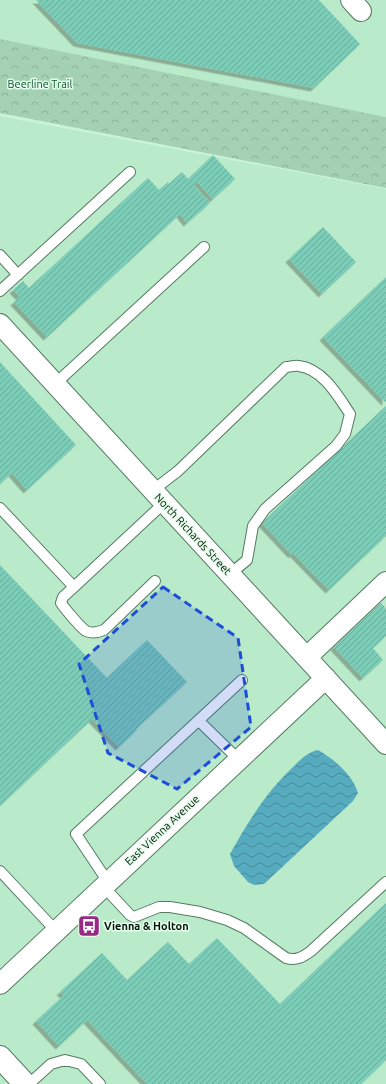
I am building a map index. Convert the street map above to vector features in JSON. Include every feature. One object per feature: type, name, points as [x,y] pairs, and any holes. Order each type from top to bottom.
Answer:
[{"type":"main road","points":[[0,1057],[25,1084]]},
{"type":"street","name":"North Richards Street","points":[[0,324],[386,744]]},
{"type":"street","points":[[307,657],[386,582]]},
{"type":"street","name":"East Vienna Avenue","points":[[0,984],[326,678]]},
{"type":"lane","points":[[0,291],[130,172]]},
{"type":"lane","points":[[55,384],[204,247]]},
{"type":"lane","points":[[0,256],[18,275]]},
{"type":"lane","points":[[155,581],[104,630],[96,633],[86,632],[61,603],[63,597],[158,497],[178,471],[286,368],[298,366],[313,370],[334,390],[350,414],[345,434],[336,446],[265,509],[253,526],[247,560],[230,574]]},
{"type":"lane","points":[[0,508],[74,587]]},
{"type":"lane","points":[[242,680],[76,834],[106,884],[130,915],[134,917],[160,907],[170,907],[200,912],[227,920],[244,928],[290,960],[297,959],[311,951],[386,882]]},
{"type":"lane","points":[[199,721],[238,759]]},
{"type":"lane","points":[[0,870],[56,931]]},
{"type":"lane","points":[[29,1084],[51,1064],[65,1060],[81,1064],[100,1084]]},
{"type":"highlighted area","points":[[163,587],[238,638],[251,727],[177,789],[108,753],[79,664]]},
{"type":"shaded area","points":[[0,0],[386,0],[386,117],[0,39]]},
{"type":"shaded area","points":[[0,116],[386,189],[386,1084],[0,1084]]},
{"type":"green space","name":"Beerline Trail","points":[[0,39],[386,117],[386,188],[0,113]]},
{"type":"water","points":[[318,750],[331,758],[342,768],[352,780],[358,793],[353,801],[264,884],[254,885],[248,882],[234,866],[230,854],[251,819],[274,787],[302,759],[311,752]]},
{"type":"building","points":[[36,0],[319,0],[360,44],[314,88],[77,43]]},
{"type":"building","points":[[213,155],[235,179],[213,199],[197,182],[194,185],[210,203],[187,223],[180,214],[47,337],[14,302],[20,297],[13,290],[23,281],[29,288],[148,178],[159,190],[168,182],[169,184],[182,172],[188,179]]},
{"type":"building","points":[[323,227],[356,262],[322,294],[289,259]]},
{"type":"building","points":[[386,277],[386,401],[385,402],[323,337]]},
{"type":"building","points":[[0,362],[76,445],[27,490],[12,473],[0,484]]},
{"type":"building","points":[[386,406],[386,536],[329,590],[293,553],[292,555],[262,523]]},
{"type":"building","points":[[0,565],[107,678],[147,640],[187,682],[136,729],[137,730],[119,747],[92,719],[0,806]]},
{"type":"building","points":[[381,603],[386,609],[386,636],[373,648],[383,660],[363,678],[334,647]]},
{"type":"building","points":[[386,903],[386,1060],[361,1084],[147,1084],[87,1020],[59,1046],[36,1021],[64,995],[60,992],[102,953],[127,980],[168,942],[189,964],[217,938],[280,1004]]},
{"type":"place","name":"Vienna & Holton","points":[[89,926]]}]
